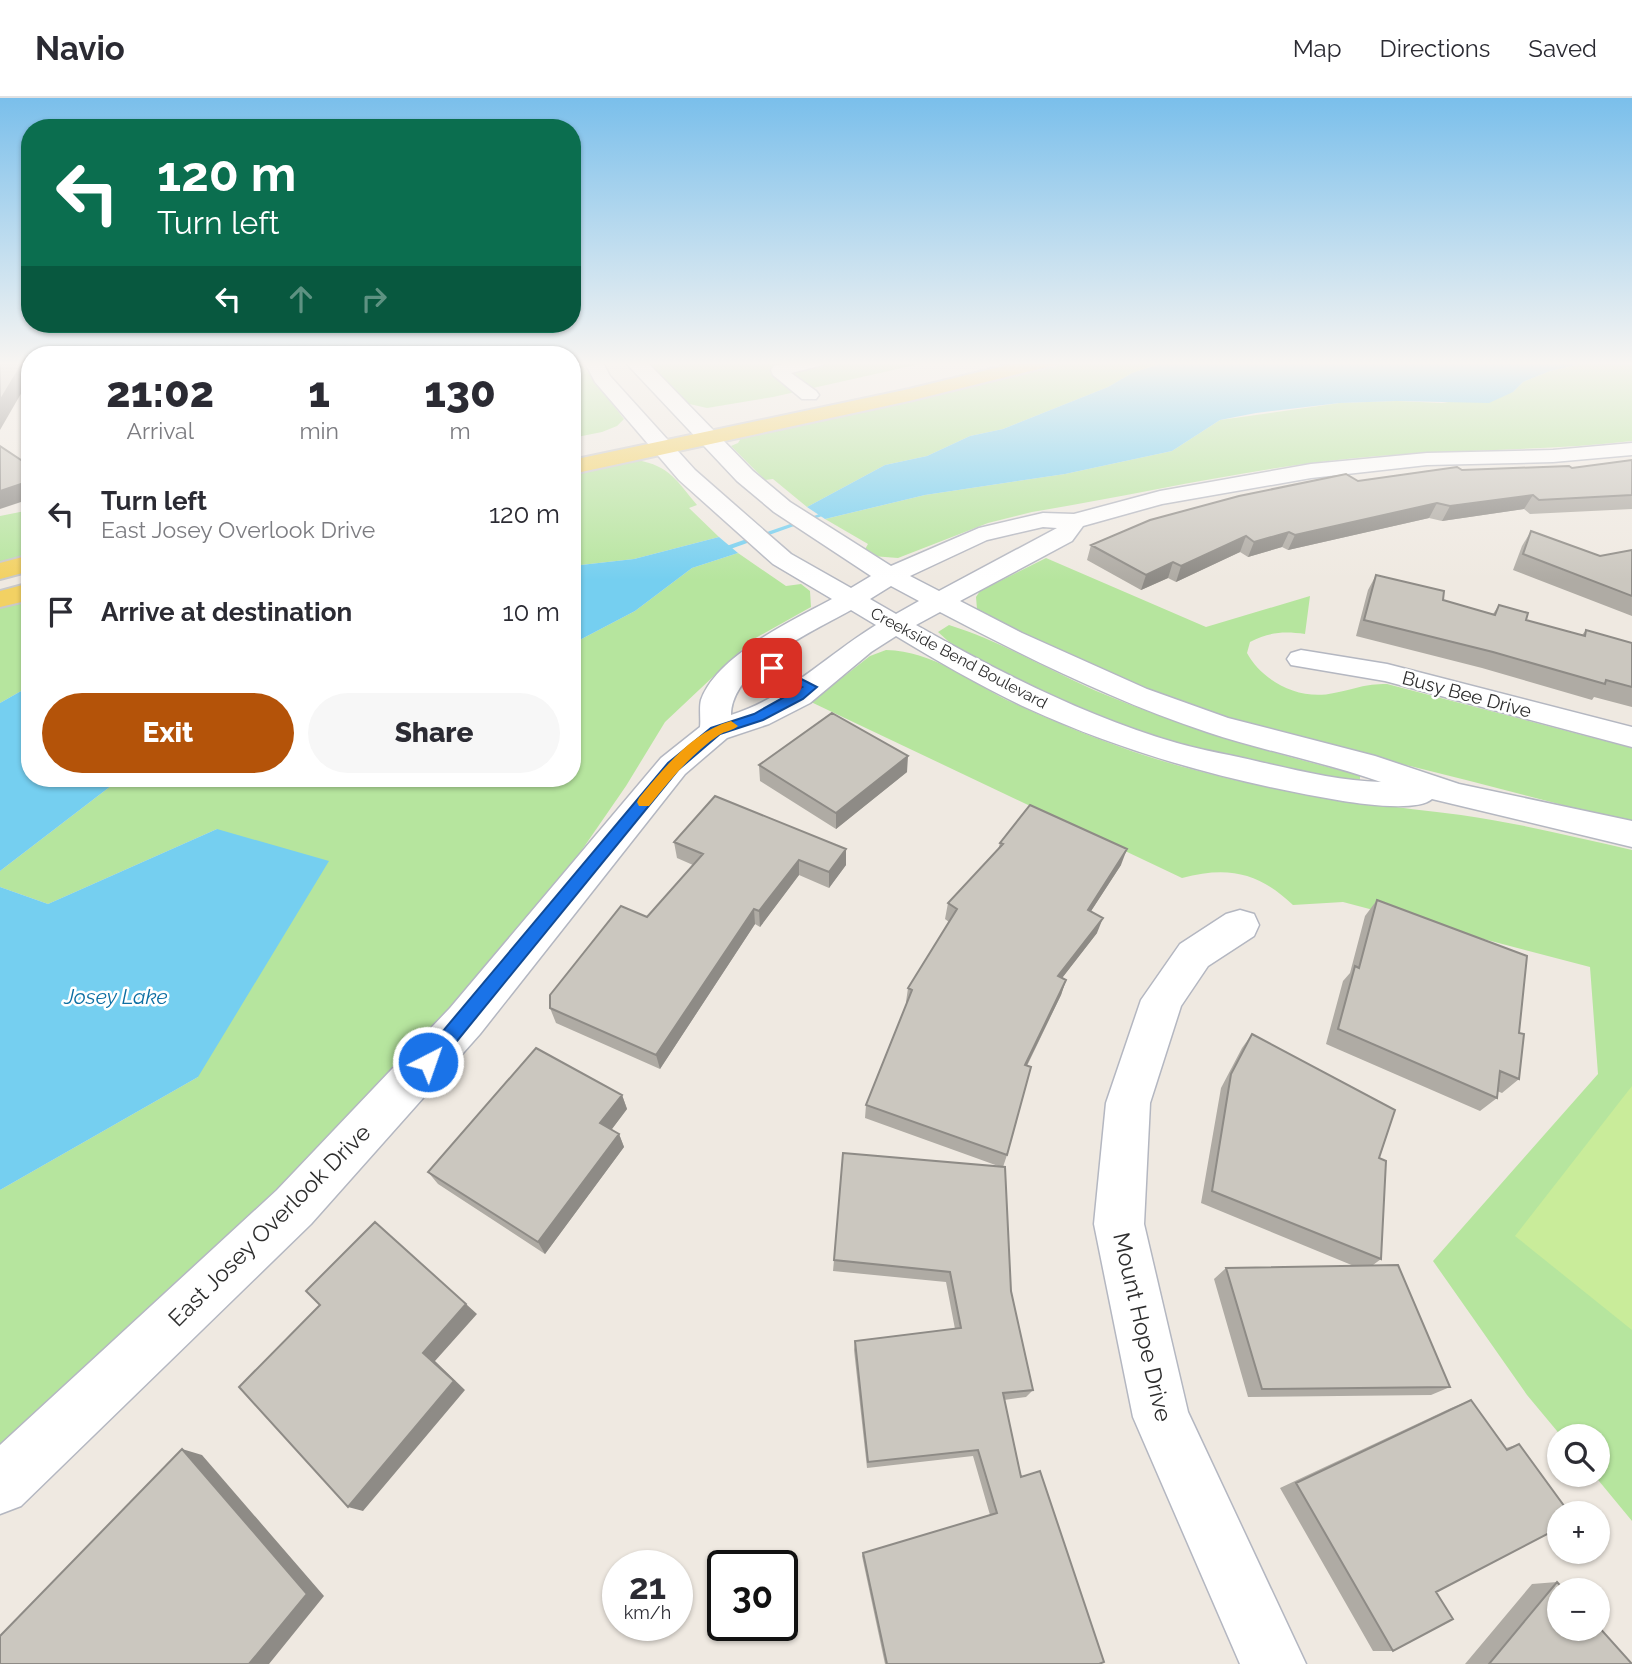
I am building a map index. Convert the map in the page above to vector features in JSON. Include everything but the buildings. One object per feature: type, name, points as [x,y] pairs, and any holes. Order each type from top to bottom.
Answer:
[{"type":"main road","points":[[581,465],[727,434]]},
{"type":"main road","points":[[0,571],[21,565]]},
{"type":"main road","points":[[0,599],[21,593]]},
{"type":"street","name":"Creekside Bend Boulevard","points":[[652,434],[687,475],[782,559],[848,599],[1037,701],[1102,728],[1171,752],[1304,783],[1367,793],[1454,795]]},
{"type":"street","name":"Creekside Bend Boulevard","points":[[705,434],[782,508],[847,551],[1013,639],[1136,696],[1217,725],[1280,744],[1364,764],[1454,795],[1632,834]]},
{"type":"street","points":[[1075,521],[1160,498],[1311,471],[1399,461],[1553,456],[1632,449]]},
{"type":"street","name":"East Josey Overlook Drive","points":[[0,1485],[294,1207],[465,1020],[673,766],[716,731],[758,717],[799,696],[765,648],[892,575],[979,535],[1043,520],[1075,521]]},
{"type":"street","name":"East Josey Overlook Drive","points":[[716,731],[716,701],[732,676],[782,673],[861,646],[940,600],[1063,536],[1075,521]]},
{"type":"street","points":[[979,535],[1019,558]]},
{"type":"street","name":"Busy Bee Drive","points":[[1301,659],[1387,673],[1632,737]]},
{"type":"street","name":"Mount Hope Drive","points":[[1240,925],[1194,955],[1162,1000],[1128,1103],[1119,1224],[1161,1417],[1273,1664]]},
{"type":"green space","points":[[753,434],[979,434],[927,456],[885,465],[807,507],[773,479],[765,480],[731,446],[738,443],[740,440],[737,438]]},
{"type":"green space","points":[[1198,434],[1632,434],[1632,441],[1568,447],[1378,456],[1248,473],[1032,512],[988,523],[898,558],[872,556],[864,551],[868,544],[825,519],[925,495],[1065,474],[1172,451]]},
{"type":"green space","points":[[637,460],[657,466],[678,482],[697,505],[689,508],[719,537],[634,559],[581,565],[581,470]]},
{"type":"green space","points":[[21,512],[21,558],[0,564],[0,516]]},
{"type":"green space","points":[[738,553],[786,586],[801,584],[810,591],[811,607],[752,640],[665,722],[626,786],[566,873],[489,967],[351,1120],[196,1264],[0,1456],[0,1190],[198,1077],[217,829],[48,904],[0,887],[0,871],[110,787],[581,787],[581,639],[635,611],[692,568]]},
{"type":"green space","points":[[1046,558],[1206,627],[1310,596],[1305,634],[1277,633],[1250,642],[1247,653],[1273,681],[1296,692],[1321,695],[1387,684],[1632,748],[1632,823],[1298,739],[1187,706],[1079,663],[1027,638],[977,609],[976,597],[980,591]]},
{"type":"green space","points":[[21,600],[21,691],[0,703],[0,606]]},
{"type":"green space","points":[[949,625],[1168,719],[1232,740],[1360,775],[1360,783],[1235,758],[1153,736],[1072,707],[971,658],[938,632]]},
{"type":"green space","points":[[886,650],[920,656],[1056,722],[1171,764],[1294,792],[1504,822],[1632,850],[1632,1521],[1604,1487],[1610,1487],[1610,1424],[1551,1424],[1527,1395],[1433,1261],[1598,1074],[1590,967],[1343,902],[1293,905],[1267,885],[1242,875],[1214,873],[1182,878],[811,702],[870,656]]},
{"type":"green space","points":[[1632,1086],[1632,1330],[1515,1236]]},
{"type":"water","points":[[1198,434],[1172,451],[1065,474],[925,495],[825,519],[807,507],[885,465],[927,456],[970,436]]},
{"type":"water","points":[[719,537],[738,553],[692,568],[635,611],[581,639],[581,565],[634,559]]},
{"type":"water","points":[[21,691],[21,787],[110,787],[0,871],[0,703]]},
{"type":"water","name":"Josey Lake","points":[[217,829],[329,861],[198,1077],[0,1190],[0,887],[48,904]]},
{"type":"waterway","points":[[719,550],[833,511]]},
{"type":"slow traffic","points":[[644,802],[673,766],[716,731],[731,726]]},
{"type":"route","points":[[428,1062],[673,766],[716,731],[758,717],[811,687],[772,668]]}]
